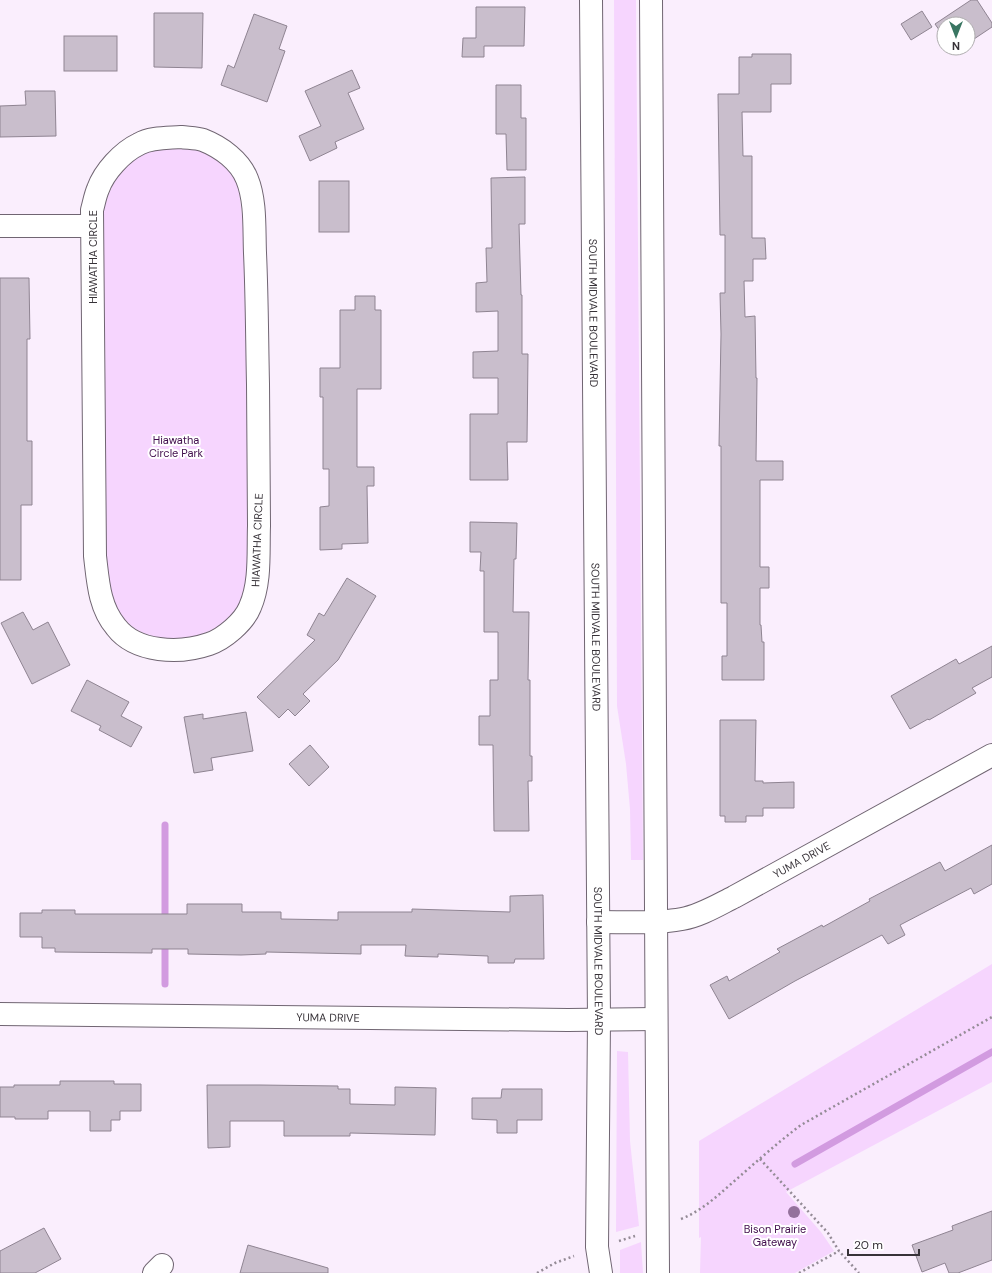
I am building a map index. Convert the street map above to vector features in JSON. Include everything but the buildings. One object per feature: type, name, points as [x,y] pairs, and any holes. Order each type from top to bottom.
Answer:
[{"type":"main road","name":"SOUTH MIDVALE BOULEVARD","points":[[591,0],[599,1020],[597,1247],[601,1273]]},
{"type":"main road","points":[[651,0],[658,1273]]},
{"type":"main road","name":"HIAWATHA CIRCLE","points":[[181,137],[202,140],[222,149],[234,160],[247,177],[254,219],[257,303],[259,502],[258,568],[255,591],[250,609],[239,623],[227,635],[211,644],[192,649],[155,649],[141,645],[126,638],[108,615],[101,598],[95,556],[92,226],[92,210],[103,178],[122,155],[139,144],[156,139],[181,137]]},
{"type":"main road","points":[[0,226],[92,226]]},
{"type":"main road","name":"YUMA DRIVE","points":[[598,922],[657,922],[683,919],[706,911],[734,897],[992,754]]},
{"type":"main road","name":"YUMA DRIVE","points":[[0,1014],[568,1020],[656,1019]]},
{"type":"path","points":[[690,1216],[704,1207],[777,1143],[801,1125],[992,1018]]},
{"type":"path","points":[[760,1159],[828,1233],[839,1251],[859,1273]]},
{"type":"path","points":[[799,1273],[839,1251]]},
{"type":"path","points":[[537,1273],[555,1263],[570,1258]]},
{"type":"green space","points":[[614,0],[636,0],[643,860],[631,860],[630,809],[626,764],[617,706]]},
{"type":"green space","name":"Hiawatha Circle Park","points":[[181,148],[196,150],[214,158],[233,176],[239,194],[243,224],[244,249],[248,550],[243,593],[232,614],[220,625],[199,635],[170,639],[160,638],[141,632],[125,620],[114,599],[107,569],[104,436],[105,341],[103,212],[108,195],[113,185],[130,164],[148,152]]},
{"type":"green space","name":"Bison Prairie Gateway","points":[[992,964],[992,1082],[786,1192],[821,1232],[834,1251],[795,1273],[700,1273],[701,1237],[699,1238],[699,1141]]},
{"type":"green space","points":[[617,1051],[628,1052],[630,1141],[639,1226],[616,1232]]},
{"type":"green space","points":[[641,1242],[643,1273],[620,1273],[620,1250]]},
{"type":"waterway","points":[[165,825],[165,922]]},
{"type":"waterway","points":[[165,941],[165,984]]},
{"type":"waterway","points":[[795,1164],[992,1052]]}]
